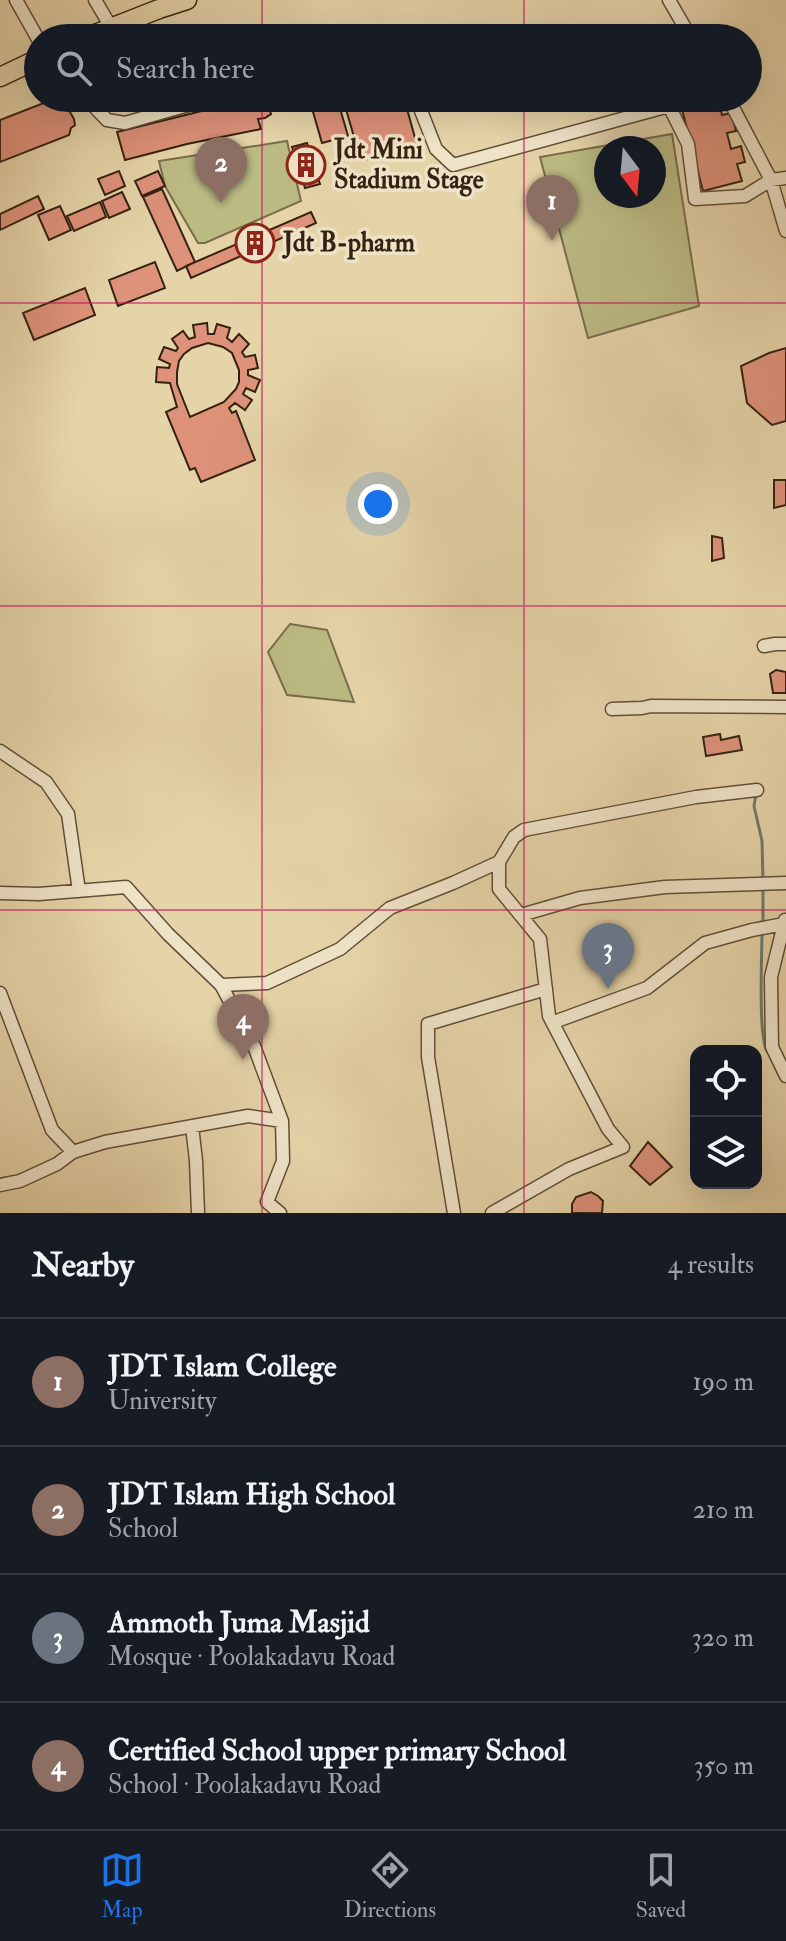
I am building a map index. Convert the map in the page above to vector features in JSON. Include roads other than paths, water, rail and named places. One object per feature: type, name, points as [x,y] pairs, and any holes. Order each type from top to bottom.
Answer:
[{"type":"highway","points":[[119,24],[187,0]]},
{"type":"highway","points":[[0,77],[24,66]]},
{"type":"street","points":[[16,0],[30,24]]},
{"type":"street","points":[[95,0],[109,24]]},
{"type":"street","points":[[669,0],[683,24]]},
{"type":"street","points":[[99,112],[107,120],[125,123],[164,112]]},
{"type":"street","points":[[421,112],[436,149],[453,165],[647,112]]},
{"type":"street","points":[[672,112],[688,144],[695,199],[745,196],[771,180],[786,178]]},
{"type":"street","points":[[735,112],[771,180],[786,231]]},
{"type":"street","points":[[764,646],[786,644]]},
{"type":"street","points":[[612,709],[651,706],[786,707]]},
{"type":"street","points":[[0,751],[46,782],[68,814],[79,891]]},
{"type":"street","points":[[492,1213],[569,1169],[623,1147],[608,1129],[549,1016],[540,939],[499,889],[499,862],[514,837],[524,830],[696,797],[757,790]]},
{"type":"street","points":[[221,985],[267,983],[340,949],[390,908],[499,862]]},
{"type":"street","points":[[521,915],[580,898],[665,887],[786,883]]},
{"type":"street","points":[[0,893],[126,887],[168,934],[221,985],[254,1046],[282,1121],[283,1161],[263,1207],[280,1213]]},
{"type":"street","points":[[554,1022],[647,988],[705,943],[785,920]]},
{"type":"street","points":[[785,920],[771,977],[772,1047],[786,1076]]},
{"type":"street","points":[[454,1213],[428,1057],[428,1024],[546,989]]},
{"type":"street","points":[[0,993],[52,1130],[73,1152]]},
{"type":"street","points":[[0,1185],[20,1181],[57,1164],[73,1152],[105,1142],[248,1116],[282,1121]]},
{"type":"street","points":[[192,1126],[198,1213]]},
{"type":"waterway","points":[[756,794],[754,806],[762,841],[763,881]]},
{"type":"waterway","points":[[763,889],[763,922]]},
{"type":"waterway","points":[[762,932],[761,1013],[767,1051]]},
{"type":"place","name":"Jdt Mini Stadium Stage","points":[[306,165]]},
{"type":"place","name":"JDT Islam High School","points":[[221,203]]},
{"type":"place","name":"JDT Islam College","points":[[552,241]]},
{"type":"place","name":"Jdt B-pharm","points":[[255,243]]},
{"type":"place","name":"Ammoth Juma Masjid","points":[[608,989]]},
{"type":"place","name":"Certified School upper primary School","points":[[243,1060]]}]
